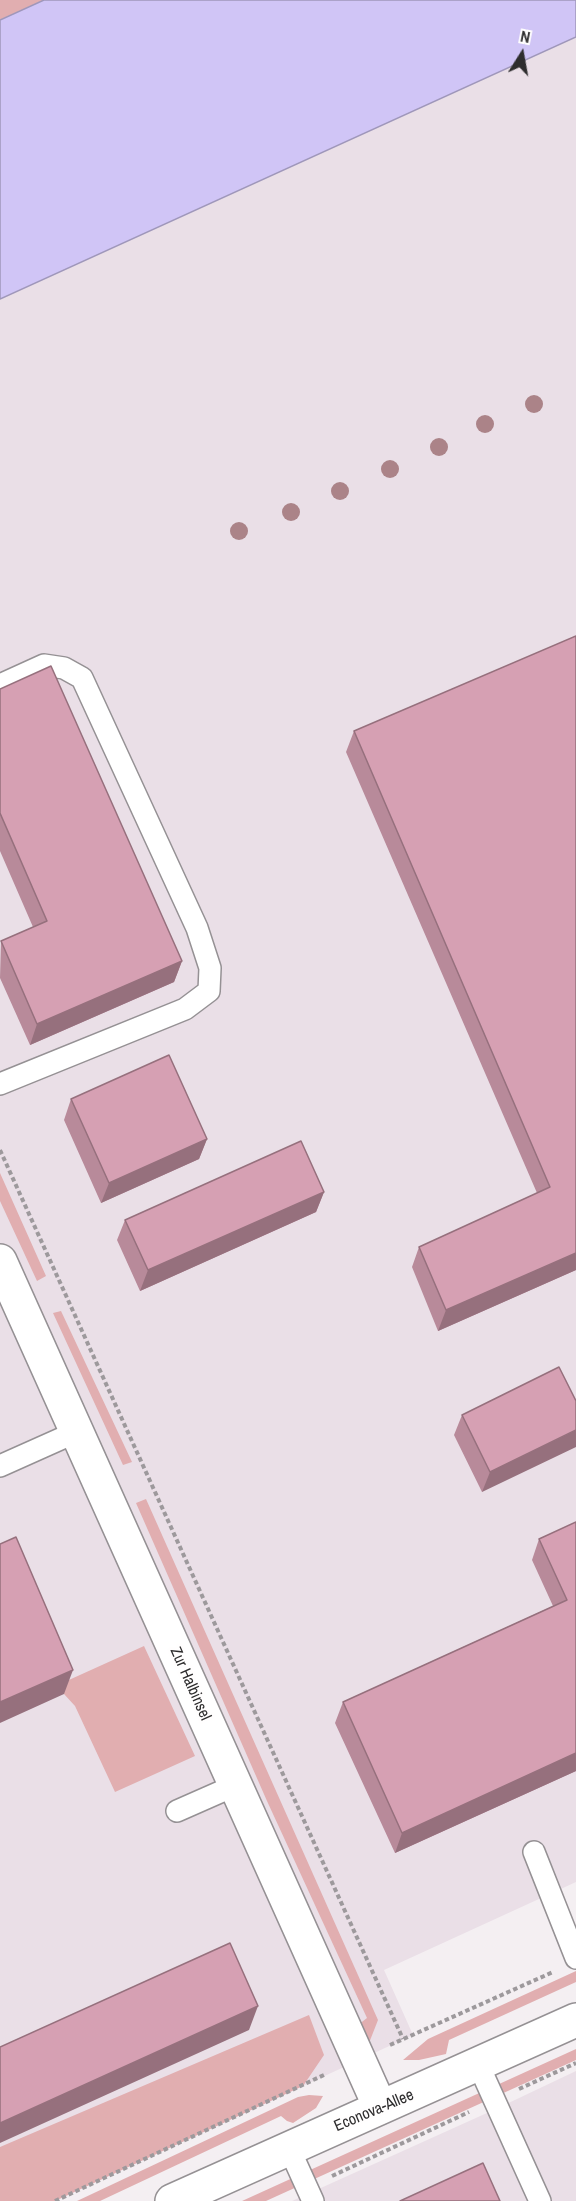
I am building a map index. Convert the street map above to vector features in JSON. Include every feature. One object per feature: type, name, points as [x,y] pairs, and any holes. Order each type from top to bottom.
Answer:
[{"type":"street","name":"Zur Halbinsel","points":[[0,1261],[380,2107]]},
{"type":"street","name":"Econova-Allee","points":[[172,2201],[380,2107],[479,2066],[576,2020]]},
{"type":"lane","points":[[0,685],[44,665],[64,668],[82,678],[197,928],[210,968],[209,991],[185,1009],[0,1084]]},
{"type":"lane","points":[[0,1466],[76,1432]]},
{"type":"lane","points":[[177,1811],[236,1785]]},
{"type":"lane","points":[[534,1852],[576,1958]]},
{"type":"lane","points":[[479,2066],[540,2201]]},
{"type":"lane","points":[[289,2148],[310,2194]]},
{"type":"path","points":[[0,1150],[403,2039]]},
{"type":"path","points":[[55,2201],[358,2059],[554,1971]]},
{"type":"path","points":[[310,2194],[494,2101],[576,2063]]},
{"type":"shaded area","points":[[0,0],[44,0],[0,20]]},
{"type":"shaded area","points":[[44,0],[576,0],[576,37],[0,299],[0,20]]},
{"type":"shaded area","points":[[576,37],[576,1882],[384,1970],[413,2035],[55,2201],[0,2201],[0,299]]},
{"type":"shaded area","points":[[0,1173],[46,1276],[37,1281],[0,1201]]},
{"type":"shaded area","points":[[61,1311],[132,1462],[123,1465],[53,1313]]},
{"type":"shaded area","points":[[146,1499],[378,2020],[369,2043],[358,2025],[367,2018],[267,1801],[136,1503]]},
{"type":"shaded area","points":[[144,1646],[195,1756],[115,1792],[75,1706],[64,1694],[60,1684]]},
{"type":"shaded area","points":[[576,1971],[576,1982],[449,2040],[446,2054],[419,2060],[403,2060],[428,2039]]},
{"type":"shaded area","points":[[309,2015],[324,2055],[303,2086],[55,2201],[0,2201],[0,2147]]},
{"type":"shaded area","points":[[576,2049],[576,2060],[266,2201],[242,2201]]},
{"type":"shaded area","points":[[576,2071],[576,2201],[292,2201],[498,2108]]},
{"type":"shaded area","points":[[323,2096],[316,2108],[293,2123],[281,2116],[100,2201],[77,2201],[298,2097]]},
{"type":"building","points":[[576,636],[576,1253],[446,1310],[419,1247],[550,1187],[354,731]]},
{"type":"building","points":[[51,666],[182,961],[37,1024],[1,941],[47,921],[0,813],[0,689]]},
{"type":"building","points":[[169,1055],[207,1139],[109,1183],[71,1099]]},
{"type":"building","points":[[301,1141],[324,1192],[148,1270],[125,1220]]},
{"type":"building","points":[[559,1367],[576,1401],[576,1430],[490,1472],[462,1415]]},
{"type":"building","points":[[576,1522],[576,1753],[402,1833],[343,1702],[567,1600],[539,1539]]},
{"type":"building","points":[[16,1537],[73,1670],[0,1702],[0,1544]]},
{"type":"building","points":[[230,1943],[258,2006],[0,2123],[0,2047]]},
{"type":"building","points":[[483,2163],[500,2201],[400,2201]]}]
